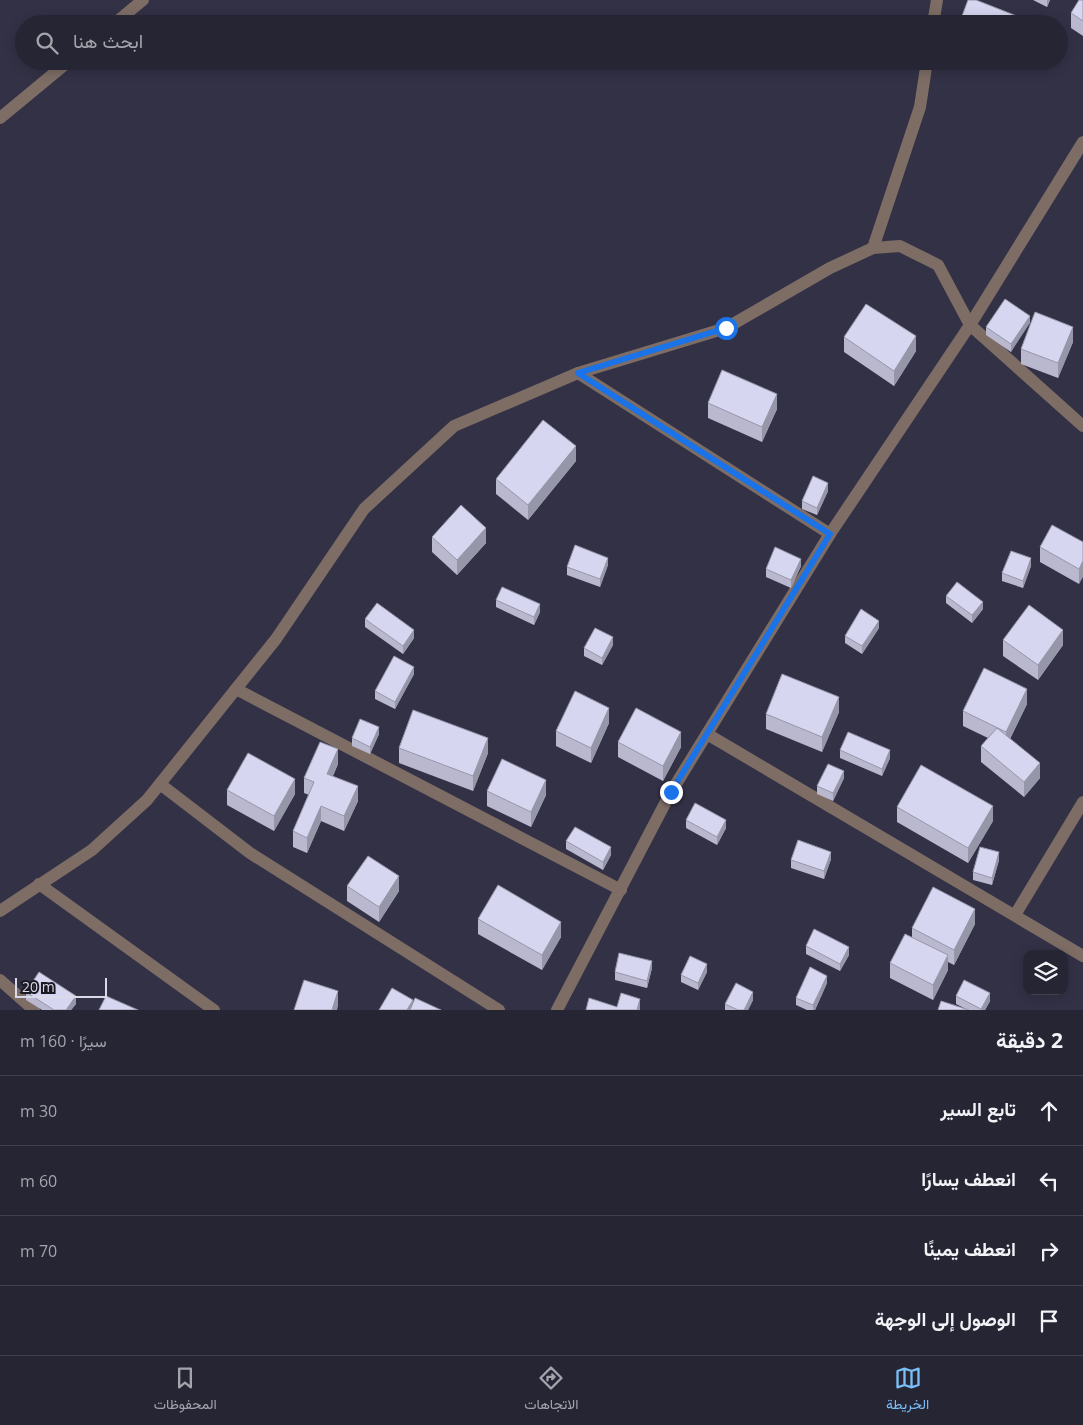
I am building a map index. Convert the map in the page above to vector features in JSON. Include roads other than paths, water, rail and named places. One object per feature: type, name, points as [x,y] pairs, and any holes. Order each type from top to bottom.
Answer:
[{"type":"street","points":[[125,15],[143,0]]},
{"type":"street","points":[[934,15],[937,0]]},
{"type":"street","points":[[0,118],[57,70]]},
{"type":"street","points":[[873,248],[920,107],[926,70]]},
{"type":"street","points":[[557,1010],[671,792],[830,534],[970,325],[1083,142]]},
{"type":"street","points":[[0,911],[92,850],[147,800],[276,639],[364,509],[454,426],[578,373],[726,328],[830,268],[873,248],[900,246],[938,265],[970,325],[1083,426]]},
{"type":"street","points":[[578,373],[830,534]]},
{"type":"street","points":[[236,689],[621,890]]},
{"type":"street","points":[[707,734],[1083,956]]},
{"type":"street","points":[[160,784],[250,853],[499,1010]]},
{"type":"street","points":[[1015,915],[1083,802]]},
{"type":"street","points":[[39,884],[214,1010]]},
{"type":"street","points":[[0,980],[34,1010]]}]
